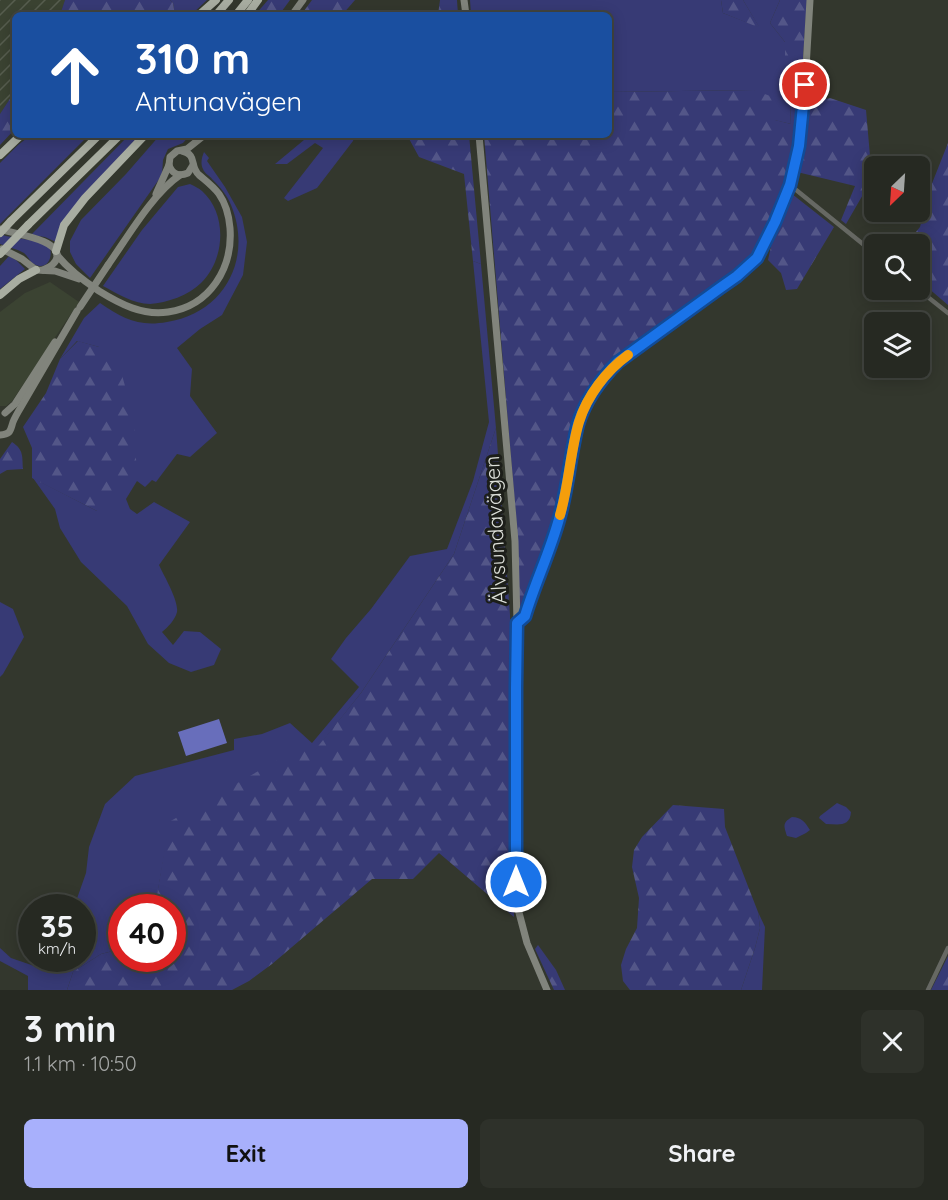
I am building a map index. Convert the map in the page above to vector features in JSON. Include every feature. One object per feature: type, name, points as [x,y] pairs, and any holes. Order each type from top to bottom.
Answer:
[{"type":"highway","points":[[202,12],[216,0]]},
{"type":"highway","points":[[219,12],[229,0]]},
{"type":"highway","points":[[0,155],[18,138]]},
{"type":"highway","points":[[0,231],[96,138]]},
{"type":"highway","points":[[0,254],[117,138]]},
{"type":"highway","points":[[57,253],[64,225],[85,198],[142,138]]},
{"type":"highway","points":[[0,295],[19,279],[38,270]]},
{"type":"street","points":[[517,623],[525,616],[558,524],[579,423],[596,388],[618,362],[737,276],[757,258],[775,222],[790,185],[799,146],[810,0]]},
{"type":"street","points":[[154,199],[173,153],[187,149],[201,138]]},
{"type":"street","points":[[0,249],[22,259],[38,270],[55,271],[87,283],[128,308],[148,312],[168,312],[186,307],[201,298],[214,286],[224,271],[231,238],[227,210],[220,195],[196,173],[193,165],[192,157],[202,138]]},
{"type":"street","name":"Älvsundavägen","points":[[479,138],[515,541],[517,905],[527,943],[547,990]]},
{"type":"street","points":[[182,151],[192,157]]},
{"type":"street","points":[[169,165],[172,172],[209,183]]},
{"type":"street","points":[[2,413],[15,404],[44,358],[154,199],[174,179],[192,169],[193,165]]},
{"type":"street","points":[[790,185],[864,245]]},
{"type":"street","points":[[0,231],[42,240],[50,244],[73,271],[87,283]]},
{"type":"street","points":[[38,270],[50,267],[56,261],[57,253]]},
{"type":"street","points":[[930,299],[948,313]]},
{"type":"street","points":[[1,436],[11,431],[13,422],[79,309]]},
{"type":"street","points":[[2,413],[11,417],[13,422]]},
{"type":"street","points":[[928,990],[948,948]]},
{"type":"shaded area","points":[[0,0],[65,0],[61,12],[12,12],[12,96],[0,114]]},
{"type":"shaded area","points":[[50,282],[79,302],[12,401],[6,406],[0,406],[0,312],[25,293]]},
{"type":"green space","points":[[65,0],[170,0],[174,12],[61,12]]},
{"type":"green space","points":[[170,0],[207,0],[194,12],[174,12]]},
{"type":"green space","points":[[268,0],[290,0],[281,12],[258,12]]},
{"type":"green space","points":[[312,0],[355,0],[345,12],[303,12]]},
{"type":"green space","points":[[440,0],[457,0],[458,12],[438,12]]},
{"type":"green space","points":[[470,0],[721,0],[723,13],[759,27],[743,0],[780,0],[770,23],[785,42],[785,58],[803,58],[800,92],[790,104],[791,124],[774,120],[754,90],[612,92],[612,12],[471,12]]},
{"type":"green space","points":[[721,0],[743,0],[760,28],[723,13]]},
{"type":"green space","points":[[780,0],[807,0],[803,58],[798,64],[792,66],[785,58],[785,42],[770,23]]},
{"type":"green space","points":[[754,90],[773,97],[778,105],[775,120],[791,124],[790,104],[800,92],[795,143],[785,186],[765,235],[754,255],[734,273],[612,360],[594,385],[579,412],[555,522],[522,609],[519,610],[518,542],[484,138],[612,138],[612,92]]},
{"type":"green space","points":[[12,96],[12,132],[0,145],[0,114]]},
{"type":"green space","points":[[830,98],[866,110],[870,156],[864,156],[864,193],[846,224],[841,220],[855,186],[797,172],[808,108],[821,100]]},
{"type":"green space","points":[[27,138],[86,138],[0,224],[0,163]]},
{"type":"green space","points":[[126,138],[137,138],[82,196],[56,242],[45,237],[31,235]]},
{"type":"green space","points":[[157,138],[187,138],[183,143],[168,149],[163,160],[162,175],[90,278],[76,264],[70,252],[70,241],[81,220]]},
{"type":"green space","points":[[306,138],[354,138],[317,188],[288,201],[284,198],[323,148],[315,143],[287,164],[275,164]]},
{"type":"green space","points":[[409,138],[469,138],[481,264],[473,261],[464,174],[419,157]]},
{"type":"green space","points":[[948,143],[948,305],[930,290],[930,234],[914,234],[921,222],[930,222],[931,186]]},
{"type":"green space","points":[[204,152],[209,158],[207,161],[242,217],[247,242],[243,275],[222,315],[177,348],[192,369],[190,396],[217,433],[190,457],[177,454],[156,482],[152,480],[145,487],[137,481],[126,499],[130,509],[137,514],[154,502],[190,522],[159,565],[174,595],[177,607],[175,618],[162,632],[173,645],[184,631],[200,632],[221,649],[214,665],[191,672],[169,663],[148,644],[127,606],[81,562],[60,528],[55,509],[33,478],[97,511],[99,347],[77,341],[60,359],[84,318],[100,303],[116,313],[140,322],[167,322],[187,317],[205,307],[219,295],[229,280],[236,263],[237,225],[227,198],[202,167]]},
{"type":"green space","points":[[190,184],[201,190],[210,201],[219,224],[219,250],[209,273],[201,283],[177,298],[150,304],[132,300],[103,286],[142,230],[178,187]]},
{"type":"green space","points":[[792,194],[834,227],[797,289],[786,290],[781,273],[768,260],[772,242]]},
{"type":"green space","points":[[0,234],[41,242],[50,248],[48,263],[38,266],[31,262],[24,253],[0,244]]},
{"type":"green space","points":[[9,256],[25,269],[0,289],[0,266]]},
{"type":"green space","points":[[473,261],[481,264],[496,428],[454,554],[361,693],[315,751],[170,822],[157,894],[108,894],[108,952],[96,957],[96,894],[79,894],[86,873],[89,847],[105,804],[135,776],[234,750],[234,739],[262,734],[290,723],[312,743],[359,687],[331,659],[410,556],[447,549],[473,481],[489,422]]},
{"type":"green space","points":[[78,341],[99,347],[118,361],[134,418],[137,478],[114,504],[97,511],[32,478],[32,448],[23,427],[46,393],[60,359]]},
{"type":"green space","points":[[496,428],[510,615],[514,917],[439,853],[413,879],[372,879],[272,964],[232,990],[67,990],[73,972],[96,972],[96,957],[108,952],[108,972],[186,972],[186,894],[157,894],[169,822],[299,748],[315,750],[361,693],[454,554]]},
{"type":"green space","points":[[12,442],[20,451],[23,469],[7,470],[0,474],[0,459]]},
{"type":"green space","points":[[0,602],[13,609],[24,637],[0,677]]},
{"type":"green space","points":[[837,803],[851,812],[848,821],[842,824],[826,824],[819,818],[820,816]]},
{"type":"green space","points":[[673,805],[724,809],[725,827],[758,912],[760,928],[741,990],[630,990],[623,981],[621,965],[637,928],[639,898],[632,867],[634,850],[642,837]]},
{"type":"green space","points":[[792,817],[802,820],[810,830],[796,838],[787,836],[785,825]]},
{"type":"green space","points":[[758,912],[765,927],[762,990],[741,990],[760,928]]},
{"type":"green space","points":[[538,945],[556,970],[565,990],[554,990],[535,949]]},
{"type":"green space","points":[[0,948],[11,958],[18,960],[18,971],[0,961]]},
{"type":"green space","points":[[948,956],[948,990],[931,990]]},
{"type":"green space","points":[[21,972],[73,972],[67,990],[28,990],[28,976]]},
{"type":"water","points":[[219,719],[227,743],[186,756],[178,732]]},
{"type":"slow traffic","points":[[560,515],[584,409],[609,371],[628,355]]},
{"type":"route","points":[[516,882],[517,623],[525,616],[558,524],[584,409],[596,388],[618,362],[737,276],[757,258],[790,185],[799,146],[805,85]]}]
